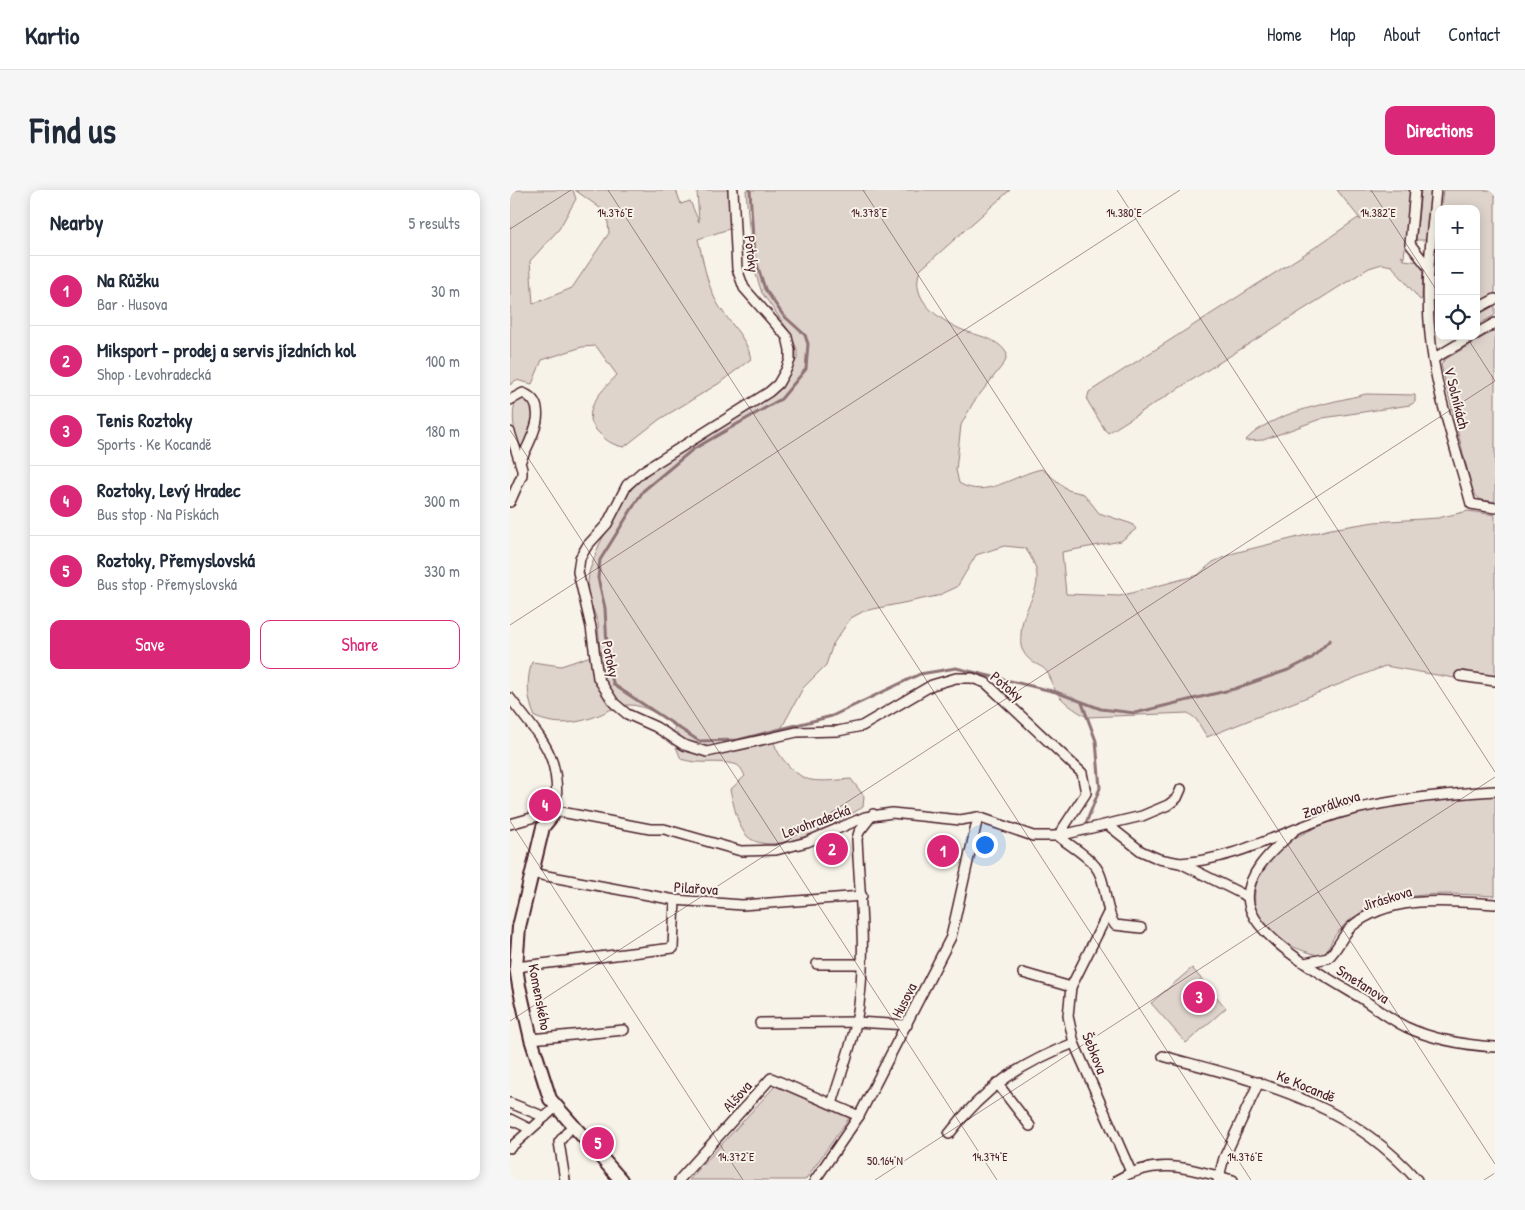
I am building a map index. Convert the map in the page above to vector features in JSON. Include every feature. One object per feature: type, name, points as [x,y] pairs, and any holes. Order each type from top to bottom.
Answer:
[{"type":"street","name":"Potoky","points":[[733,190],[737,269],[744,288],[787,338],[790,360],[778,384],[769,392],[643,471],[627,485],[607,524],[580,558],[578,572],[592,627],[598,678],[610,698],[627,714],[656,726],[684,745],[706,752],[797,732],[838,732],[862,726],[932,684],[956,678],[972,678],[986,683],[1082,773],[1086,793],[1058,836]]},
{"type":"street","points":[[1415,190],[1410,244],[1428,267]]},
{"type":"street","name":"V Solníkách","points":[[1436,190],[1428,267],[1429,333],[1433,359],[1471,504],[1495,508]]},
{"type":"street","points":[[1480,307],[1495,298]]},
{"type":"street","points":[[1480,332],[1495,323]]},
{"type":"street","points":[[1429,333],[1435,330]]},
{"type":"street","points":[[1433,359],[1465,340]]},
{"type":"street","points":[[510,400],[523,393],[530,395],[535,402],[538,414],[537,425],[521,460]]},
{"type":"street","points":[[510,432],[521,460],[522,476],[510,502]]},
{"type":"street","points":[[1460,676],[1495,681]]},
{"type":"street","points":[[510,698],[551,754],[556,770],[558,788],[556,811],[510,824]]},
{"type":"street","name":"Levohradecká","points":[[556,811],[650,829],[664,829],[740,851],[776,850],[807,842],[873,814],[892,813],[960,820],[978,817],[1033,836],[1058,836],[1108,825],[1168,806],[1177,798],[1181,790]]},
{"type":"street","name":"Zaorálkova","points":[[1180,863],[1224,857],[1343,812],[1384,803],[1495,791]]},
{"type":"street","name":"Komenského","points":[[556,811],[543,827],[531,873],[518,927],[516,967],[531,1039],[545,1086],[556,1107],[621,1180]]},
{"type":"street","points":[[832,1104],[856,1022],[862,964],[862,896],[857,839],[873,814]]},
{"type":"street","name":"Husova","points":[[815,1180],[859,1116],[951,937],[978,817]]},
{"type":"street","points":[[1108,825],[1141,851],[1159,859],[1180,863],[1248,897],[1256,873],[1272,852],[1292,832]]},
{"type":"street","points":[[1058,836],[1096,866],[1110,918],[1115,925],[1142,928]]},
{"type":"street","name":"Pilařova","points":[[531,873],[675,900],[742,905],[862,896]]},
{"type":"street","name":"Smetanova","points":[[1248,897],[1249,906],[1261,926],[1290,954],[1406,1027],[1461,1044],[1495,1047]]},
{"type":"street","points":[[516,967],[673,948],[675,900]]},
{"type":"street","name":"Jiráskova","points":[[1305,963],[1328,958],[1350,928],[1362,918],[1400,905],[1438,900],[1495,904]]},
{"type":"street","points":[[1023,972],[1071,987],[1109,911]]},
{"type":"street","points":[[817,964],[862,964]]},
{"type":"street","name":"Šebkova","points":[[1071,987],[1068,1016],[1074,1043],[1131,1172]]},
{"type":"street","points":[[760,1023],[856,1022],[907,1025]]},
{"type":"street","points":[[531,1039],[624,1030]]},
{"type":"street","points":[[949,1134],[964,1114],[996,1083],[1040,1056],[1074,1043]]},
{"type":"street","name":"Ke Kocandě","points":[[1163,1056],[1259,1082],[1307,1099],[1349,1122],[1381,1145],[1417,1180]]},
{"type":"street","name":"Alšova","points":[[679,1180],[771,1078],[859,1116]]},
{"type":"street","points":[[1218,1178],[1224,1158],[1259,1082]]},
{"type":"street","points":[[996,1083],[1030,1126]]},
{"type":"street","points":[[510,1103],[545,1117]]},
{"type":"street","points":[[510,1148],[524,1138],[530,1129],[556,1107]]},
{"type":"street","points":[[510,1119],[530,1129]]},
{"type":"street","points":[[565,1180],[559,1142],[572,1126]]},
{"type":"street","points":[[1117,1180],[1131,1172],[1153,1166],[1177,1166],[1218,1178],[1233,1180]]},
{"type":"shaded area","points":[[510,190],[573,190],[576,199],[559,229],[530,261],[533,304],[572,288],[609,233],[607,213],[575,190],[676,190],[681,204],[690,201],[699,222],[697,190],[731,190],[732,228],[698,239],[707,277],[715,299],[741,336],[751,359],[718,384],[660,419],[624,447],[606,439],[593,426],[591,411],[594,403],[604,388],[617,375],[596,346],[582,347],[542,360],[532,384],[516,380],[510,385]]},
{"type":"shaded area","points":[[746,190],[1010,190],[920,270],[918,289],[926,304],[940,317],[963,330],[997,343],[1007,354],[1005,362],[973,403],[961,425],[956,470],[959,483],[980,489],[1001,484],[1042,469],[1068,490],[1084,494],[1099,513],[1132,524],[1136,529],[1121,541],[1062,552],[1066,594],[1120,596],[1198,575],[1213,562],[1234,553],[1331,529],[1374,522],[1438,518],[1468,511],[1495,515],[1495,685],[1385,666],[1207,737],[1196,719],[1188,713],[1087,717],[1061,698],[1045,669],[1028,658],[1022,649],[1021,634],[1023,622],[1037,583],[1037,573],[1033,561],[1025,548],[1004,546],[976,555],[957,587],[937,596],[864,611],[851,618],[833,644],[826,665],[803,688],[774,742],[779,754],[788,766],[806,778],[820,781],[851,779],[864,796],[863,807],[806,836],[774,844],[760,843],[748,837],[741,827],[730,790],[745,776],[741,768],[738,765],[728,763],[694,762],[681,759],[672,737],[675,725],[646,709],[634,705],[624,705],[591,718],[567,723],[551,722],[535,717],[528,689],[532,662],[561,666],[600,653],[598,622],[587,594],[589,572],[599,545],[623,498],[643,478],[680,451],[779,386],[797,359],[797,349],[789,331],[762,293],[752,262]]},
{"type":"shaded area","points":[[1337,190],[1410,190],[1404,258],[1401,256],[1404,260],[1420,262],[1423,265],[1422,299],[1420,300],[1392,266],[1382,264],[1369,268],[1108,433],[1087,400],[1089,392],[1358,218],[1361,220]]},
{"type":"shaded area","points":[[1421,190],[1431,190],[1426,240],[1416,240]]},
{"type":"shaded area","points":[[1443,190],[1495,190],[1495,293],[1480,302],[1480,205],[1441,205]]},
{"type":"shaded area","points":[[1435,286],[1435,316],[1433,314]]},
{"type":"shaded area","points":[[1495,305],[1495,315],[1480,324],[1480,314]]},
{"type":"shaded area","points":[[1495,330],[1495,502],[1481,500],[1473,493],[1441,365],[1444,360]]},
{"type":"shaded area","points":[[1366,394],[1415,395],[1415,402],[1410,405],[1323,418],[1263,440],[1245,441],[1256,431],[1285,416],[1319,405]]},
{"type":"shaded area","points":[[521,398],[532,404],[533,417],[531,429],[521,453],[515,433],[513,412],[516,399]]},
{"type":"shaded area","points":[[1495,796],[1495,896],[1453,894],[1410,896],[1370,908],[1353,918],[1335,935],[1325,957],[1293,947],[1282,941],[1272,935],[1258,918],[1255,907],[1255,890],[1261,868],[1283,846],[1308,831],[1371,811],[1438,800]]},
{"type":"shaded area","points":[[1192,968],[1226,1008],[1186,1043],[1151,1003]]},
{"type":"shaded area","points":[[775,1086],[849,1118],[805,1180],[689,1180]]},
{"type":"waterway","points":[[750,190],[754,255],[765,289],[783,315],[805,335],[808,344],[806,369],[781,399],[692,450],[643,491],[600,560],[598,578],[605,608],[608,667],[614,685],[699,741],[738,740],[832,716],[920,674],[956,668],[1056,692],[1101,709],[1135,713],[1234,689],[1288,670],[1312,658],[1330,640]]},
{"type":"waterway","points":[[1082,703],[1096,741],[1100,788],[1086,823]]},
{"type":"place","name":"Roztoky, Levý Hradec","points":[[545,805]]},
{"type":"place","name":"Miksport - prodej a servis jízdních kol","points":[[832,849]]},
{"type":"place","name":"Na Růžku","points":[[943,851]]},
{"type":"place","name":"Tenis Roztoky","points":[[1199,997]]},
{"type":"place","name":"Roztoky, Přemyslovská","points":[[598,1143]]}]
